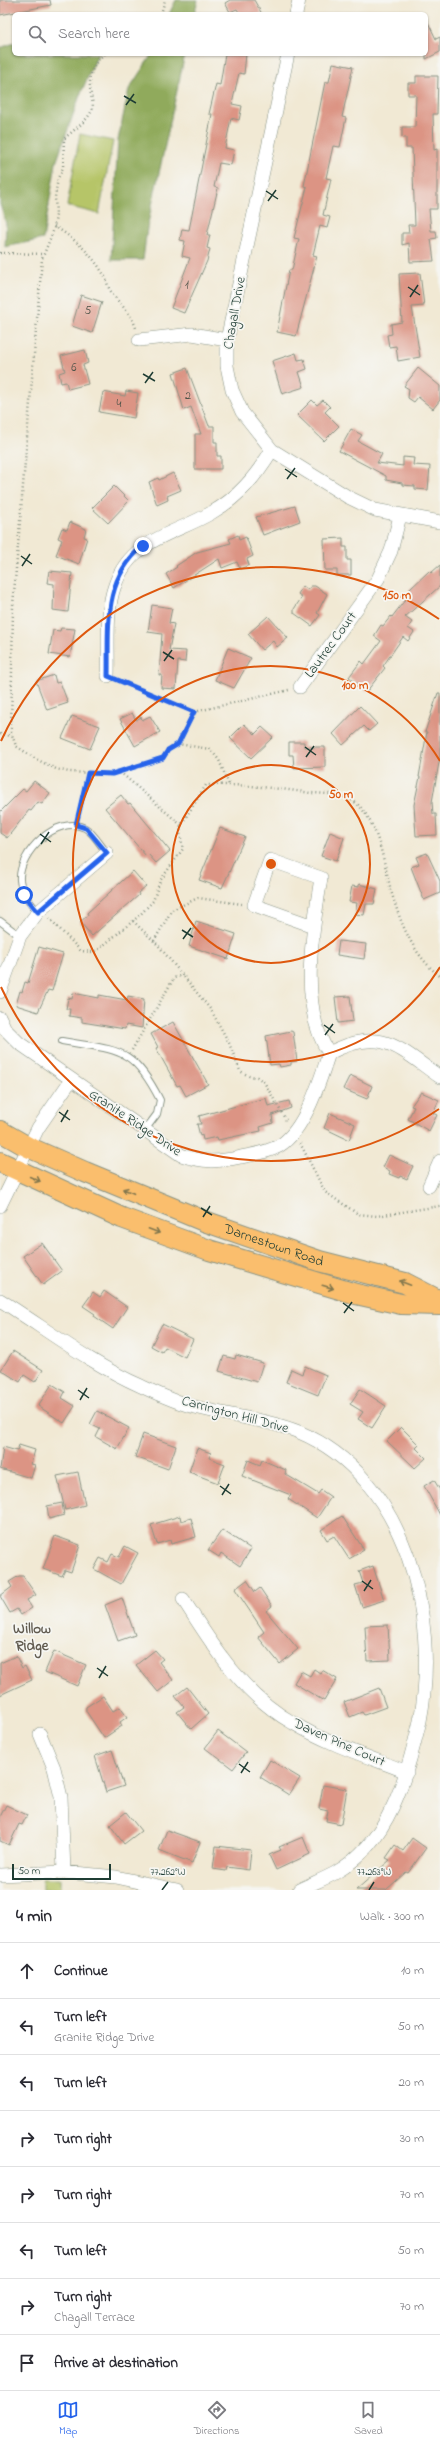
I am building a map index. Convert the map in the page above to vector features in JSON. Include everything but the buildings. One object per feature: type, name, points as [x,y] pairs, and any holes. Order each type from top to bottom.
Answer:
[{"type":"main road","name":"Darnestown Road","points":[[0,1131],[28,1147],[204,1221],[319,1261],[405,1283],[440,1301]]},
{"type":"main road","name":"Darnestown Road","points":[[8,1166],[122,1218],[283,1274],[356,1294],[401,1304],[440,1305]]},
{"type":"street","points":[[296,12],[299,0]]},
{"type":"street","name":"Chagall Drive","points":[[288,56],[227,340],[227,366],[232,390],[242,412],[272,450],[348,497],[375,510],[400,516],[440,522]]},
{"type":"street","points":[[139,340],[192,334],[227,340]]},
{"type":"street","points":[[108,676],[110,607],[114,587],[121,569],[130,556],[143,546],[212,513],[235,496],[247,486],[272,450]]},
{"type":"street","name":"Lautrec Court","points":[[300,687],[378,579],[391,551],[400,516]]},
{"type":"street","points":[[0,992],[20,936],[39,910],[107,853]]},
{"type":"street","points":[[313,926],[254,906],[270,860],[321,878],[313,926],[311,992],[316,1027],[320,1041],[329,1053],[353,1042],[375,1040],[395,1045],[440,1078]]},
{"type":"street","name":"Granite Ridge Drive","points":[[0,1018],[5,1028],[19,1042],[71,1080],[181,1155],[199,1162],[231,1159],[279,1146],[294,1132],[318,1087],[329,1053]]},
{"type":"street","points":[[0,1206],[8,1166],[28,1147],[71,1080]]},
{"type":"street","points":[[429,1186],[440,1161]]},
{"type":"street","name":"Carrington Hill Drive","points":[[0,1300],[96,1362],[140,1386],[193,1407],[276,1424],[300,1433],[336,1452],[376,1492],[404,1540],[417,1578],[425,1619],[429,1663],[426,1697],[407,1772],[390,1814],[380,1832],[347,1865],[299,1890]]},
{"type":"street","name":"Daven Pine Court","points":[[183,1600],[225,1662],[245,1686],[268,1707],[292,1723],[321,1738],[407,1772]]},
{"type":"street","points":[[40,1734],[54,1768],[61,1797],[64,1872]]},
{"type":"street","points":[[0,1875],[64,1872],[116,1877],[177,1890]]},
{"type":"lane","points":[[39,910],[24,895],[20,880],[22,868],[28,856],[45,835],[60,826],[76,825],[86,828],[107,853]]},
{"type":"lane","points":[[0,921],[20,936]]},
{"type":"lane","points":[[62,1041],[122,1052],[137,1063],[160,1100],[157,1114],[145,1130]]},
{"type":"path","points":[[162,12],[165,0]]},
{"type":"path","points":[[102,56],[97,59],[92,68],[90,90],[93,108],[86,120],[64,139],[63,168],[58,178],[55,197],[54,226],[43,254],[40,273],[13,605],[10,682],[12,736],[16,746],[36,759],[56,769],[112,774],[163,758],[168,750],[178,744],[194,712]]},
{"type":"path","points":[[54,226],[78,241],[90,255],[105,276],[110,290],[132,315],[139,340]]},
{"type":"path","points":[[0,253],[43,254]]},
{"type":"path","points":[[108,676],[194,712],[300,687]]},
{"type":"path","points":[[0,734],[12,736]]},
{"type":"path","points":[[178,744],[210,749],[219,760],[229,785]]},
{"type":"path","points":[[120,772],[181,825]]},
{"type":"path","points":[[76,825],[88,773]]},
{"type":"path","points":[[39,910],[76,947],[88,952],[99,949],[133,921],[153,901],[160,881],[183,849],[180,833],[181,825],[206,785],[229,785],[333,794],[352,800],[364,813],[375,832],[392,894],[409,938],[426,966],[440,976]]},
{"type":"path","points":[[154,941],[172,910],[198,898],[254,906]]},
{"type":"path","points":[[133,921],[154,941],[211,1010],[229,1043],[240,1071],[249,1076],[257,1077],[264,1082],[294,1132],[325,1192],[358,1214],[378,1216],[440,1206]]},
{"type":"path","points":[[129,1056],[174,978],[183,975]]},
{"type":"green space","points":[[176,0],[198,0],[195,12],[170,12]]},
{"type":"green space","points":[[12,44],[12,56],[97,56],[80,95],[56,163],[43,239],[5,247],[6,224],[0,204],[0,48]]},
{"type":"green space","points":[[151,56],[185,56],[147,228],[143,260],[111,260],[118,140],[129,89]]},
{"type":"green space","points":[[80,134],[113,141],[99,214],[67,206]]},
{"type":"green space","points":[[42,1879],[60,1879],[60,1890],[42,1890]]},
{"type":"district","name":"Willow Ridge","points":[[32,1638]]},
{"type":"route","points":[[24,895],[38,912],[107,853],[86,828],[76,825],[88,773],[98,775],[112,774],[163,758],[168,750],[178,744],[194,712],[108,676],[110,607],[114,587],[121,569],[130,556],[143,546]]}]
